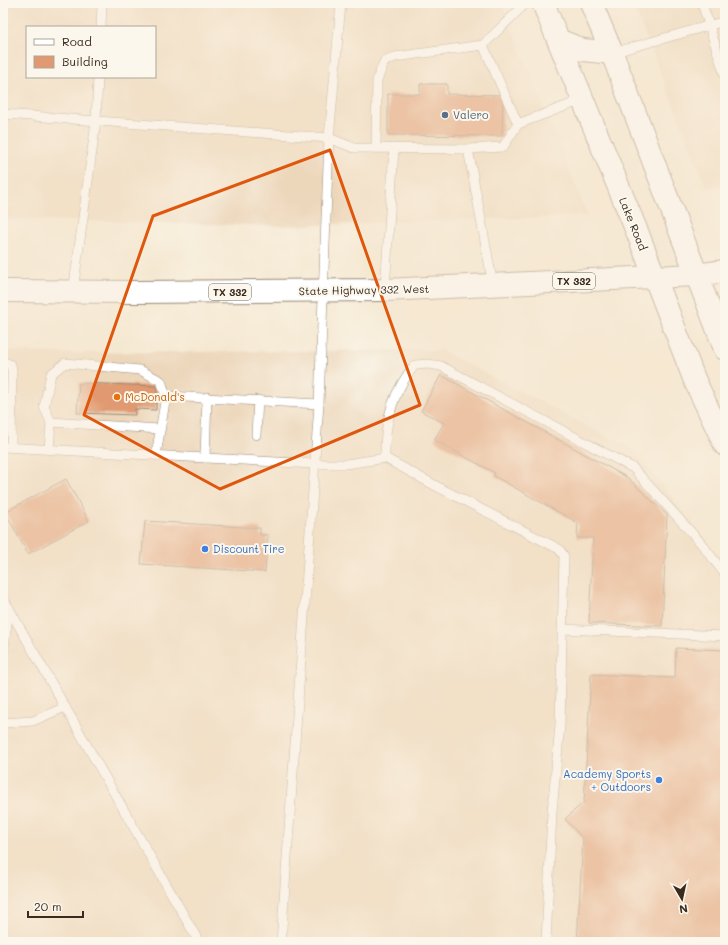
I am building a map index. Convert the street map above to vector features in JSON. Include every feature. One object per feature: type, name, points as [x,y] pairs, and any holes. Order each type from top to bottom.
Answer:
[{"type":"street","name":"Lake Road","points":[[543,3],[695,381],[725,445]]},
{"type":"street","points":[[591,3],[612,53],[725,348]]},
{"type":"street","points":[[558,40],[583,50],[612,53]]},
{"type":"street","name":"State Highway 332 West","points":[[3,291],[385,290],[696,275],[725,271]]},
{"type":"lane","points":[[101,26],[102,3]]},
{"type":"lane","points":[[281,942],[319,404],[329,138],[341,3]]},
{"type":"lane","points":[[376,148],[377,80],[384,62],[395,57],[483,46],[526,3]]},
{"type":"lane","points":[[702,3],[725,76]]},
{"type":"lane","points":[[612,53],[725,21]]},
{"type":"lane","points":[[483,46],[518,124]]},
{"type":"lane","points":[[73,292],[96,121],[98,78]]},
{"type":"lane","points":[[3,114],[329,138],[354,148],[468,149],[503,147],[518,124],[582,100]]},
{"type":"lane","points":[[385,290],[394,148]]},
{"type":"lane","points":[[468,149],[494,285]]},
{"type":"lane","points":[[3,362],[11,365],[12,370],[7,401],[7,447],[315,464],[346,464],[385,458],[559,549],[564,556],[560,725],[552,812],[546,942]]},
{"type":"lane","points":[[49,449],[51,422],[44,407],[51,374],[64,363],[140,370],[161,381],[166,396],[159,429],[156,455]]},
{"type":"lane","points":[[385,458],[384,437],[390,409],[404,378],[414,365],[428,364],[441,366],[633,468],[700,542],[725,574]]},
{"type":"lane","points":[[166,396],[319,404]]},
{"type":"lane","points":[[205,458],[207,397]]},
{"type":"lane","points":[[256,435],[258,400]]},
{"type":"lane","points":[[51,422],[159,429]]},
{"type":"lane","points":[[3,598],[199,942]]},
{"type":"lane","points":[[3,656],[9,608]]},
{"type":"lane","points":[[562,629],[725,636]]},
{"type":"lane","points":[[3,723],[33,721],[65,707]]},
{"type":"lane","points":[[3,941],[8,942]]},
{"type":"highlighted area","points":[[330,150],[420,405],[220,489],[84,415],[153,216]]},
{"type":"shaded area","points":[[3,3],[502,3],[588,216],[282,226],[3,219]]},
{"type":"shaded area","points":[[632,3],[725,3],[725,185],[707,189]]},
{"type":"shaded area","points":[[3,350],[60,353],[441,350],[632,449],[725,563],[725,942],[3,942]]},
{"type":"building","name":"Valero","points":[[420,84],[447,84],[447,94],[503,95],[502,136],[388,135],[388,94],[420,94]]},
{"type":"building","points":[[441,375],[628,478],[667,515],[662,626],[589,623],[593,538],[577,538],[578,523],[494,476],[495,473],[434,440],[444,423],[421,411]]},
{"type":"building","name":"McDonald's","points":[[79,383],[157,386],[156,410],[135,409],[135,415],[77,413]]},
{"type":"building","points":[[66,479],[89,521],[28,554],[5,512]]},
{"type":"building","name":"Discount Tire","points":[[145,521],[260,528],[260,535],[268,535],[265,572],[141,564]]},
{"type":"building","points":[[676,648],[725,650],[725,942],[577,942],[583,839],[565,819],[584,802],[591,674],[675,678]]},
{"type":"place","name":"Valero","points":[[445,115]]},
{"type":"place","name":"McDonald's","points":[[117,397]]},
{"type":"place","name":"Discount Tire","points":[[205,549]]},
{"type":"place","name":"Academy Sports + Outdoors","points":[[659,780]]}]
